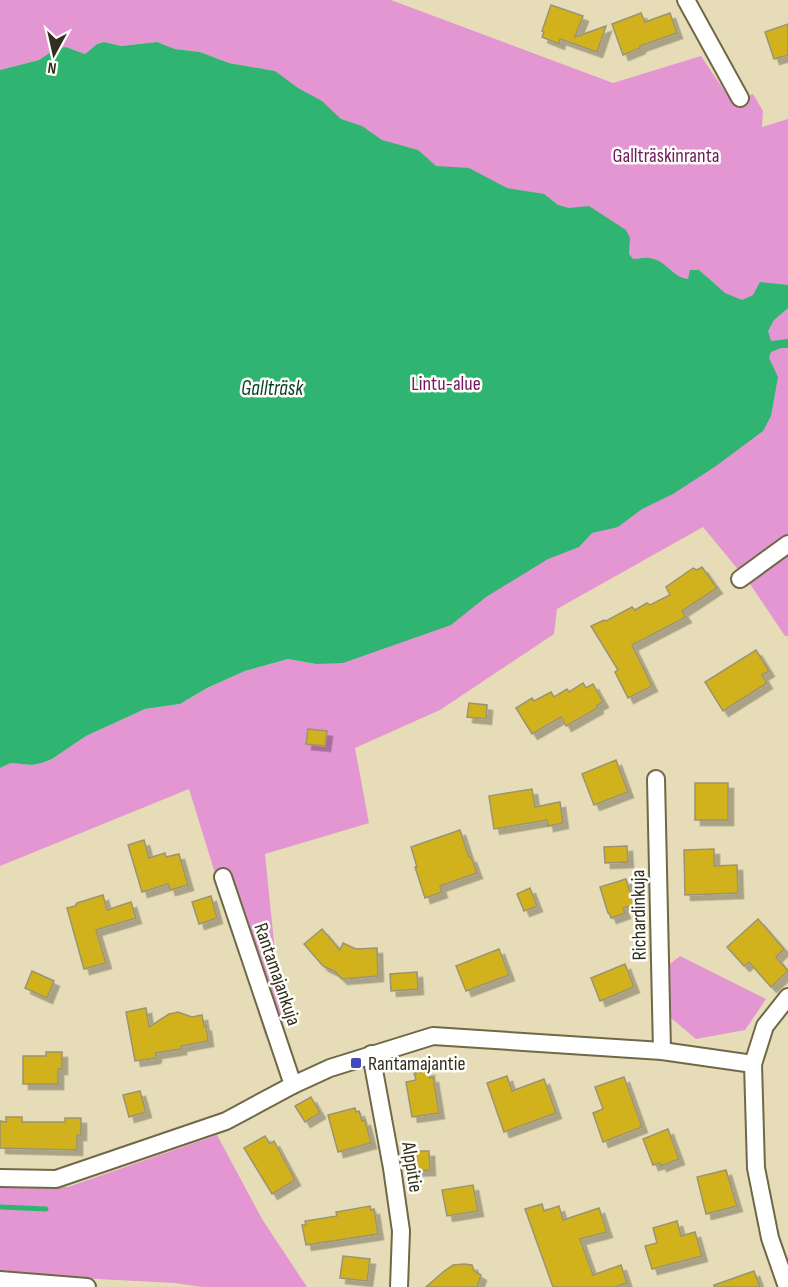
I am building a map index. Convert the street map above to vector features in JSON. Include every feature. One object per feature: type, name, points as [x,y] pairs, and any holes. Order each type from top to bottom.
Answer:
[{"type":"street","points":[[686,0],[740,98]]},
{"type":"street","points":[[740,579],[788,544]]},
{"type":"street","name":"Richardinkuja","points":[[656,779],[662,1051]]},
{"type":"street","name":"Rantamajankuja","points":[[223,877],[293,1085]]},
{"type":"street","points":[[787,1287],[770,1238],[756,1168],[753,1064],[765,1026],[788,997]]},
{"type":"street","points":[[0,1178],[56,1179],[226,1121],[330,1068],[423,1039],[441,1036],[662,1051],[753,1064]]},
{"type":"street","name":"Alppitie","points":[[372,1054],[401,1231],[399,1287]]},
{"type":"street","points":[[0,1280],[87,1287]]},
{"type":"green space","points":[[0,0],[391,0],[613,83],[701,56],[732,102],[753,94],[763,111],[762,127],[788,119],[788,636],[785,636],[750,584],[703,527],[557,609],[554,634],[440,710],[355,748],[369,823],[265,854],[283,1031],[266,1038],[189,789],[0,866],[0,768],[11,763],[32,765],[42,763],[52,759],[86,736],[145,709],[180,704],[207,688],[245,671],[288,659],[316,664],[275,71],[229,63],[200,52],[175,49],[157,42],[120,46],[104,42],[97,44],[85,54],[66,47],[57,48],[39,60],[0,70]]},
{"type":"green space","points":[[680,956],[766,999],[745,1030],[696,1039],[671,1018],[666,967]]},
{"type":"green space","points":[[217,1135],[262,1219],[307,1287],[202,1287],[175,1283],[0,1274],[0,1185],[68,1187]]},
{"type":"water","name":"Gallträsk","points":[[104,42],[121,46],[157,42],[175,49],[200,52],[229,63],[275,71],[298,88],[322,101],[341,119],[362,126],[382,140],[418,150],[436,166],[469,168],[507,188],[544,194],[558,205],[569,208],[589,206],[626,230],[630,238],[629,254],[633,259],[655,259],[688,279],[690,270],[699,270],[725,293],[742,300],[753,295],[760,282],[788,285],[788,308],[774,320],[768,331],[771,341],[788,339],[788,348],[771,352],[769,358],[778,377],[771,416],[763,431],[673,494],[642,509],[618,527],[592,533],[579,547],[548,559],[486,597],[451,625],[343,663],[316,664],[288,659],[245,671],[207,688],[180,704],[145,709],[86,736],[52,759],[42,763],[32,765],[11,763],[0,768],[0,70],[39,60],[57,48],[66,47],[85,54],[97,44]]},
{"type":"building","points":[[551,5],[583,16],[575,37],[606,26],[597,52],[560,39],[559,44],[542,37]]},
{"type":"building","points":[[641,13],[645,22],[670,13],[677,33],[640,46],[623,55],[612,24]]},
{"type":"building","points":[[788,24],[788,55],[774,59],[765,32]]},
{"type":"building","points":[[702,567],[717,588],[682,611],[686,617],[632,645],[652,686],[628,698],[615,672],[618,670],[591,626],[632,607],[635,610],[670,595],[666,587],[693,568],[697,570]]},
{"type":"building","points":[[756,650],[769,671],[762,675],[767,683],[723,711],[705,682]]},
{"type":"building","points":[[583,683],[586,688],[593,684],[603,702],[597,705],[598,708],[566,726],[561,717],[532,734],[516,708],[532,698],[534,701],[551,692],[554,697],[567,689],[569,692]]},
{"type":"building","points":[[469,703],[487,705],[486,719],[467,717]]},
{"type":"building","points":[[308,729],[327,731],[325,746],[306,744]]},
{"type":"building","points":[[616,760],[628,792],[594,805],[582,774]]},
{"type":"building","points":[[695,783],[728,783],[728,820],[695,820]]},
{"type":"building","points":[[532,789],[535,807],[560,802],[563,823],[548,826],[547,820],[494,829],[489,796]]},
{"type":"building","points":[[460,830],[477,873],[440,886],[442,892],[425,898],[411,847]]},
{"type":"building","points":[[144,840],[149,858],[165,853],[166,857],[179,854],[188,885],[170,890],[168,884],[142,892],[128,845]]},
{"type":"building","points":[[627,846],[628,862],[605,863],[604,847]]},
{"type":"building","points":[[714,849],[714,866],[737,865],[738,893],[685,895],[684,850]]},
{"type":"building","points":[[626,879],[634,905],[623,908],[625,913],[611,918],[600,887]]},
{"type":"building","points":[[530,888],[537,906],[524,911],[517,894]]},
{"type":"building","points":[[103,895],[107,910],[131,902],[136,918],[96,930],[106,963],[84,969],[67,908]]},
{"type":"building","points":[[211,896],[217,918],[199,924],[192,902]]},
{"type":"building","points":[[758,919],[784,949],[776,957],[788,971],[771,987],[749,962],[744,966],[727,947]]},
{"type":"building","points":[[322,929],[340,950],[343,943],[356,949],[377,948],[378,976],[342,979],[334,971],[323,966],[304,944]]},
{"type":"building","points":[[499,949],[509,975],[466,991],[456,966]]},
{"type":"building","points":[[625,964],[634,987],[600,1001],[591,978]]},
{"type":"building","points":[[32,971],[54,981],[47,998],[25,988]]},
{"type":"building","points":[[417,972],[418,989],[391,991],[390,974]]},
{"type":"building","points":[[146,1008],[149,1027],[169,1014],[178,1012],[192,1017],[202,1015],[208,1041],[156,1053],[155,1058],[135,1061],[126,1012]]},
{"type":"building","points":[[46,1052],[62,1052],[62,1069],[58,1069],[58,1084],[23,1084],[23,1056],[46,1056]]},
{"type":"building","points":[[429,1070],[430,1078],[433,1077],[439,1113],[412,1117],[406,1082],[416,1080],[414,1073]]},
{"type":"building","points":[[507,1076],[512,1091],[544,1079],[556,1113],[504,1132],[487,1083]]},
{"type":"building","points":[[624,1077],[642,1127],[603,1142],[593,1113],[603,1109],[595,1087]]},
{"type":"building","points":[[140,1091],[146,1112],[129,1117],[123,1095]]},
{"type":"building","points":[[311,1097],[320,1113],[305,1122],[295,1106]]},
{"type":"building","points":[[355,1108],[356,1112],[359,1111],[362,1121],[365,1120],[371,1143],[338,1152],[328,1115]]},
{"type":"building","points":[[6,1117],[22,1117],[22,1122],[65,1122],[65,1118],[81,1118],[81,1135],[77,1135],[77,1150],[0,1148],[0,1121],[6,1122]]},
{"type":"building","points":[[668,1129],[679,1159],[661,1166],[660,1163],[653,1165],[643,1139]]},
{"type":"building","points":[[265,1136],[270,1144],[274,1141],[295,1180],[272,1194],[244,1148]]},
{"type":"building","points":[[410,1151],[429,1151],[430,1170],[410,1171]]},
{"type":"building","points":[[726,1170],[737,1206],[706,1214],[697,1177]]},
{"type":"building","points":[[473,1185],[478,1211],[447,1216],[442,1190]]},
{"type":"building","points":[[542,1204],[544,1211],[559,1206],[563,1220],[599,1208],[607,1232],[580,1239],[593,1275],[621,1265],[627,1283],[615,1287],[553,1287],[525,1209]]},
{"type":"building","points":[[370,1206],[371,1210],[374,1209],[378,1234],[306,1245],[302,1225],[306,1225],[305,1221],[337,1216],[336,1212]]},
{"type":"building","points":[[677,1221],[681,1236],[695,1232],[702,1256],[652,1269],[645,1246],[657,1243],[653,1228]]},
{"type":"building","points":[[343,1256],[370,1259],[367,1281],[340,1278]]},
{"type":"building","points":[[453,1265],[472,1265],[474,1271],[481,1275],[477,1287],[426,1287]]},
{"type":"building","points":[[754,1271],[760,1287],[714,1287],[714,1285]]},
{"type":"waterway","points":[[0,1207],[46,1209]]},
{"type":"place","name":"Rantamajantie","points":[[356,1063]]},
{"type":"park label","name":"Gallträskinranta","points":[[666,155]]},
{"type":"park label","name":"Lintu-alue","points":[[446,383]]}]
